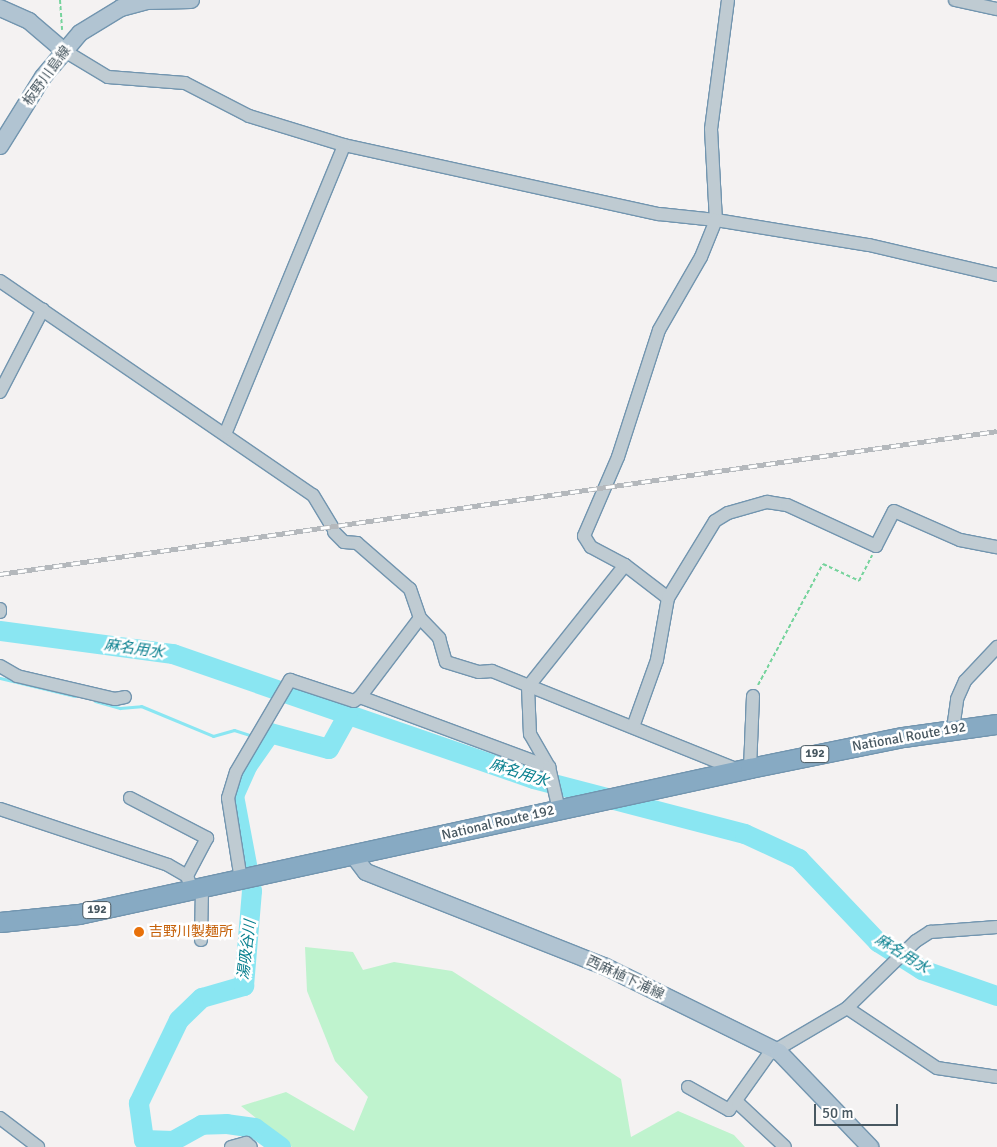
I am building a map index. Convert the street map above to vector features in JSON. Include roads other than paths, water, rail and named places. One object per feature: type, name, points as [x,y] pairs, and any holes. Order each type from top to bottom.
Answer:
[{"type":"highway","name":"National Route 192","points":[[0,922],[79,914],[194,885],[246,879],[353,855],[557,802],[589,803],[744,769],[953,728],[997,724]]},
{"type":"main road","name":"板野川島線","points":[[0,146],[63,50],[98,20],[121,8],[147,1],[191,0]]},
{"type":"main road","points":[[0,8],[29,22],[63,50]]},
{"type":"main road","name":"西麻植下浦線","points":[[353,855],[366,872],[606,967],[779,1052],[870,1147]]},
{"type":"street","points":[[668,598],[625,565],[591,547],[584,536],[618,457],[659,330],[701,257],[716,220],[713,93],[728,0]]},
{"type":"street","points":[[955,0],[997,9]]},
{"type":"street","points":[[63,50],[108,77],[185,83],[250,116],[344,145],[659,214],[716,220],[869,245],[997,275]]},
{"type":"street","points":[[226,432],[344,145]]},
{"type":"street","points":[[0,281],[226,432],[313,495],[333,529],[344,542],[357,543],[410,590],[420,618],[439,638],[446,662],[479,672],[492,671],[528,687],[744,769],[753,696]]},
{"type":"street","points":[[0,392],[43,309]]},
{"type":"street","points":[[633,727],[657,660],[668,598],[715,521],[728,513],[767,502],[787,505],[876,546],[894,511],[960,540],[997,547]]},
{"type":"street","points":[[557,802],[550,770],[530,734],[528,687],[625,565]]},
{"type":"street","points":[[246,879],[228,798],[257,738],[290,680],[354,701],[360,698],[420,618]]},
{"type":"street","points":[[953,728],[957,699],[965,681],[997,646]]},
{"type":"street","points":[[0,666],[17,676],[115,699],[125,697]]},
{"type":"street","points":[[360,698],[550,770]]},
{"type":"street","points":[[130,798],[207,838],[194,885],[201,940]]},
{"type":"street","points":[[0,809],[168,865],[194,885]]},
{"type":"street","points":[[688,1087],[729,1110],[738,1103],[769,1054],[779,1052],[847,1008],[916,941],[930,932],[997,927]]},
{"type":"street","points":[[847,1008],[937,1068],[997,1077]]},
{"type":"street","points":[[738,1103],[785,1147]]},
{"type":"street","points":[[0,1118],[38,1147]]},
{"type":"street","points":[[232,1147],[246,1143],[251,1147]]},
{"type":"waterway","name":"麻名用水","points":[[0,631],[173,654],[534,779],[745,834],[799,859],[878,942],[922,970],[997,996]]},
{"type":"waterway","points":[[0,678],[75,696]]},
{"type":"waterway","points":[[95,701],[120,708],[141,706],[213,736],[234,730],[253,736]]},
{"type":"waterway","name":"湯吸谷川","points":[[281,1147],[255,1128],[227,1124],[202,1125],[173,1141],[144,1140],[139,1103],[179,1020],[202,998],[244,986],[252,891],[234,796],[248,765],[270,733],[329,749],[348,715]]},
{"type":"railway","points":[[0,574],[997,431]]},
{"type":"place","name":"吉野川製麺所","points":[[139,932]]}]
